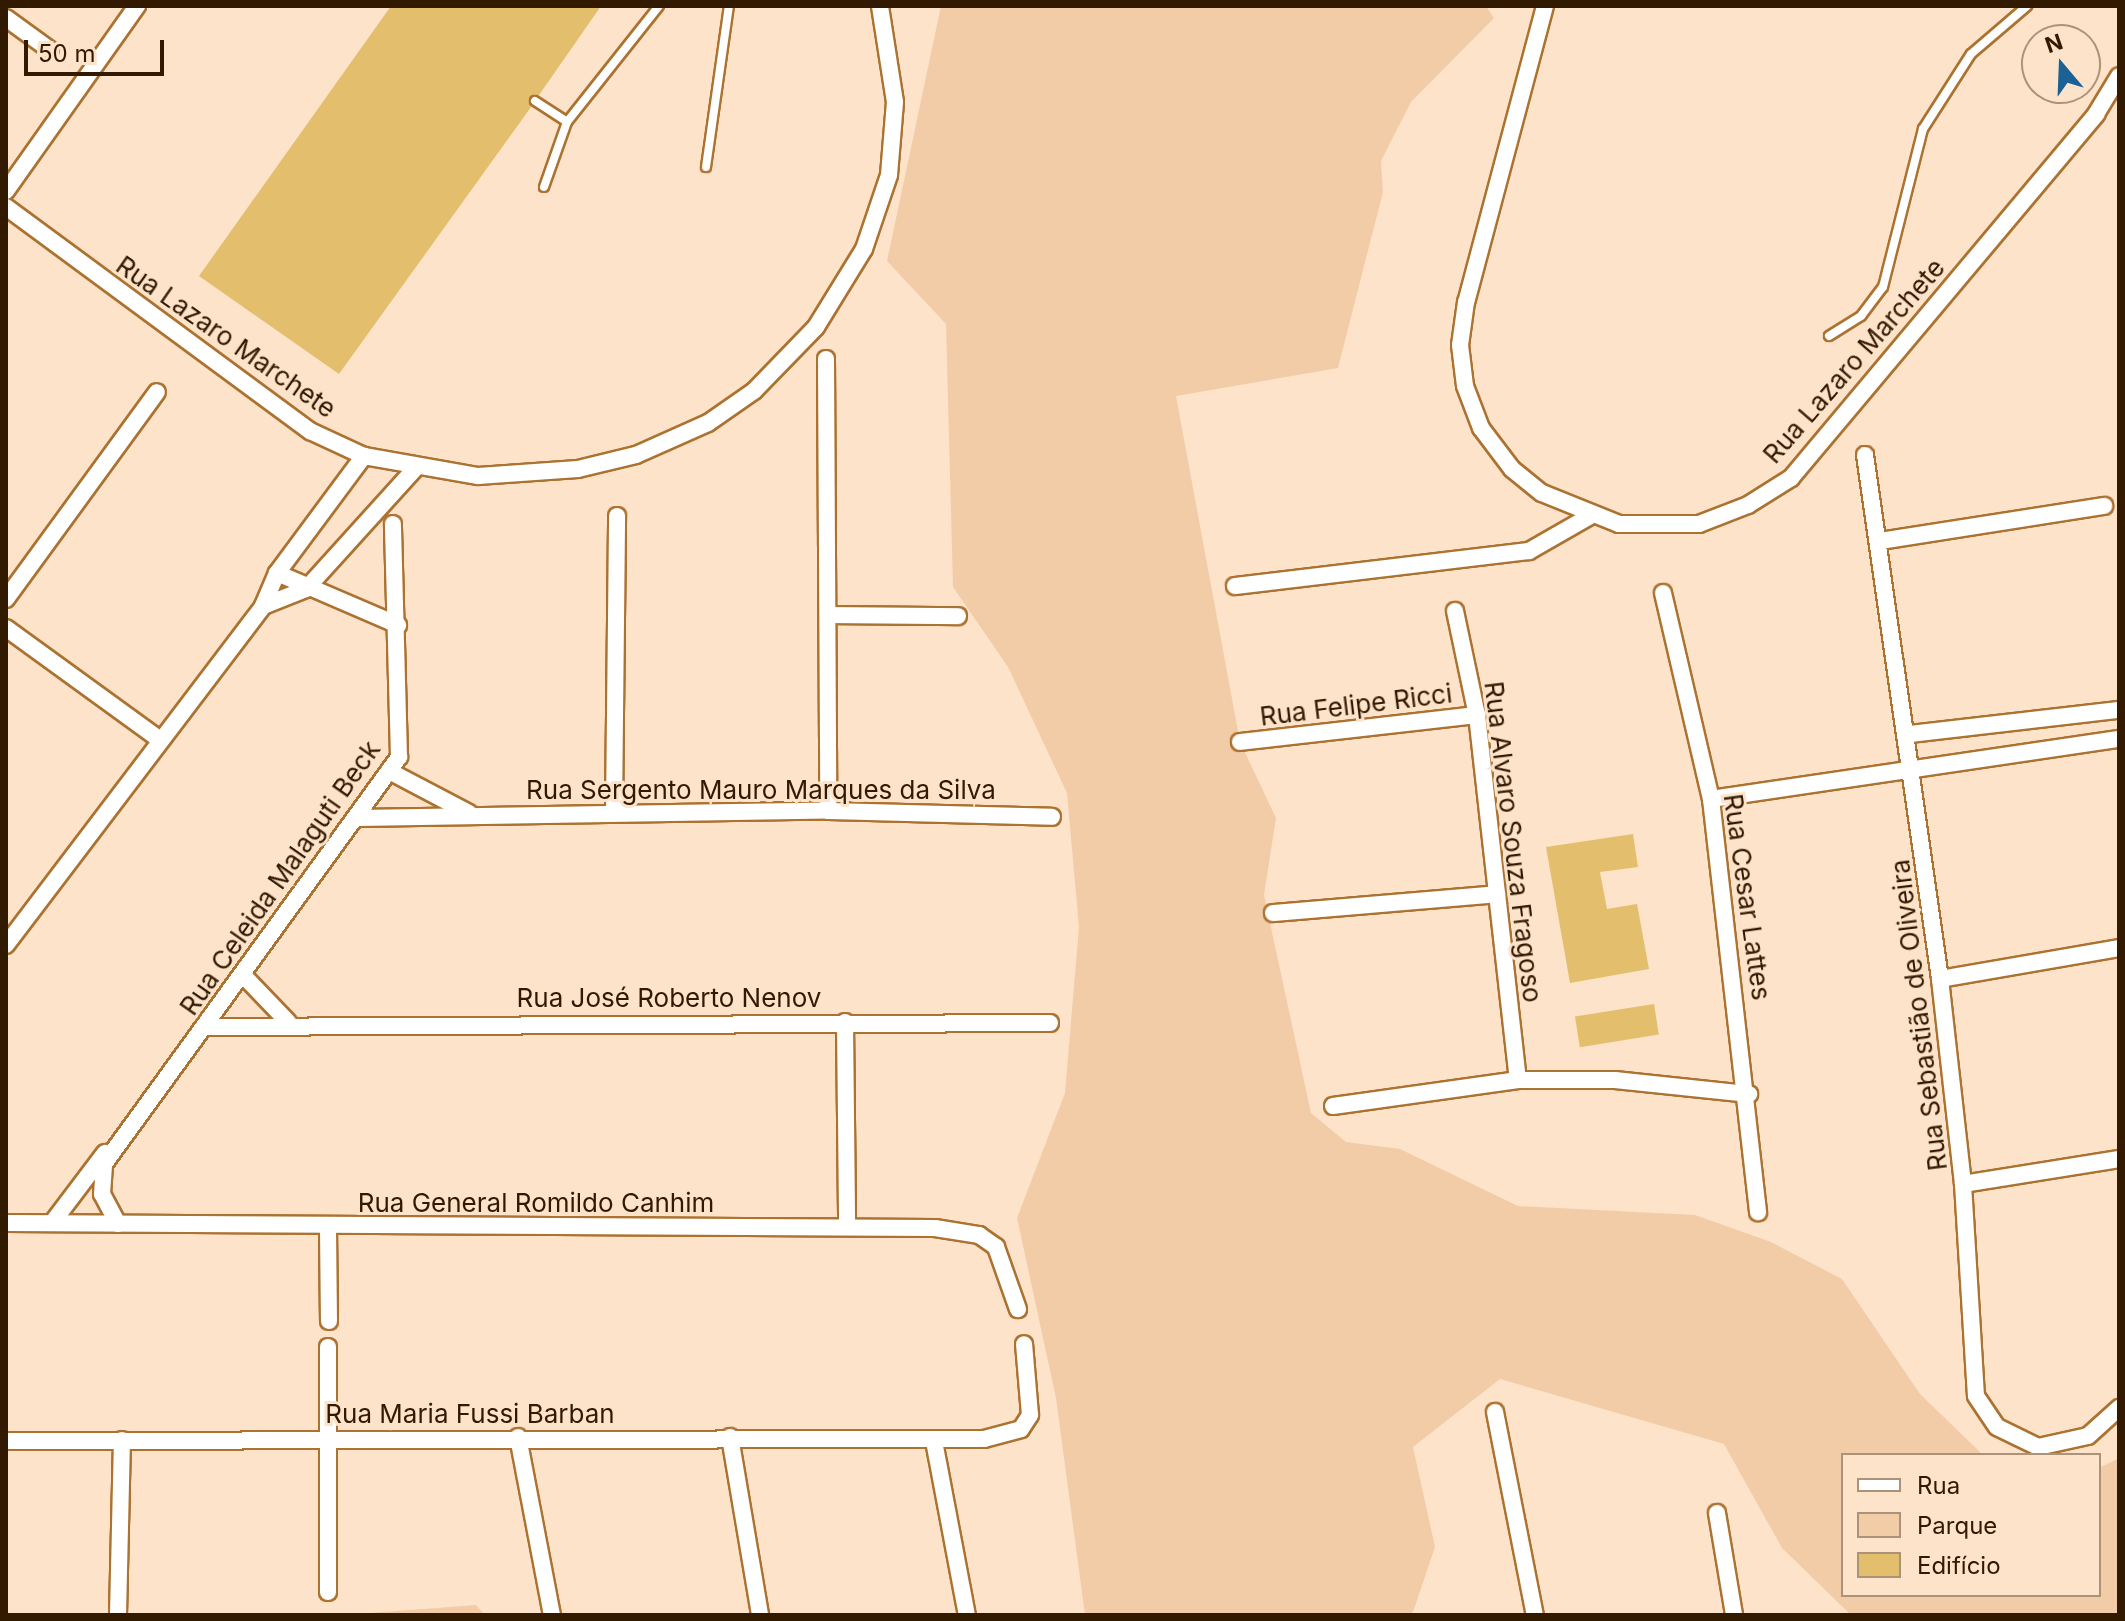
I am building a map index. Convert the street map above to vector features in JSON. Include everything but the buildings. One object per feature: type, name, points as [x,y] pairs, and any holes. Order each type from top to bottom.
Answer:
[{"type":"street","points":[[6,191],[137,6]]},
{"type":"street","name":"Rua Lazaro Marchete","points":[[6,207],[310,431],[364,456],[415,469],[522,477],[578,469],[636,455],[708,423],[754,391],[832,301],[864,249],[889,175],[895,102],[880,6]]},
{"type":"street","name":"Rua Lazaro Marchete","points":[[1545,6],[1460,345],[1465,386],[1494,448],[1542,493],[1590,516],[1659,528],[1699,524],[1791,478],[2096,114],[2119,76]]},
{"type":"street","points":[[6,18],[50,50]]},
{"type":"street","points":[[2096,114],[2119,108]]},
{"type":"street","points":[[826,359],[832,615],[828,811]]},
{"type":"street","points":[[6,599],[157,392]]},
{"type":"street","name":"Rua Sebastião de Oliveira","points":[[1865,455],[1910,734],[1940,979],[1963,1184],[1976,1396],[1990,1417],[2026,1444],[2049,1447],[2088,1436],[2119,1408]]},
{"type":"street","points":[[6,945],[159,739],[263,606],[277,573],[364,456]]},
{"type":"street","points":[[263,606],[306,589],[415,469]]},
{"type":"street","points":[[1880,541],[2104,506]]},
{"type":"street","points":[[614,811],[617,516]]},
{"type":"street","points":[[1235,586],[1529,551],[1590,516]]},
{"type":"street","name":"Rua Celeida Malaguti Beck","points":[[52,1223],[243,975],[389,771],[402,740],[393,524]]},
{"type":"street","points":[[277,573],[306,589],[398,625]]},
{"type":"street","name":"Rua Cesar Lattes","points":[[1663,593],[1711,799],[1749,1094],[1758,1212]]},
{"type":"street","name":"Rua Alvaro Souza Fragoso","points":[[1455,611],[1477,715],[1518,1080]]},
{"type":"street","points":[[832,615],[958,616]]},
{"type":"street","points":[[6,628],[159,739]]},
{"type":"street","points":[[1910,734],[2119,710]]},
{"type":"street","name":"Rua Felipe Ricci","points":[[1240,742],[1477,715]]},
{"type":"street","points":[[1711,799],[2119,739]]},
{"type":"street","name":"Rua Sergento Mauro Marques da Silva","points":[[389,771],[470,814]]},
{"type":"street","name":"Rua Sergento Mauro Marques da Silva","points":[[357,818],[614,811],[828,811],[1052,817]]},
{"type":"street","points":[[1273,913],[1497,894]]},
{"type":"street","points":[[1940,979],[2119,948]]},
{"type":"street","points":[[243,975],[288,1022]]},
{"type":"street","name":"Rua José Roberto Nenov","points":[[204,1027],[288,1022],[1050,1023]]},
{"type":"street","points":[[845,1022],[847,1225]]},
{"type":"street","points":[[1333,1106],[1518,1080],[1615,1080],[1749,1094]]},
{"type":"street","name":"Rua Celeida Malaguti Beck","points":[[118,1224],[100,1179],[123,1134]]},
{"type":"street","points":[[1963,1184],[2119,1159]]},
{"type":"street","name":"Rua General Romildo Canhim","points":[[6,1223],[328,1228],[847,1225],[979,1235],[996,1247],[1018,1309]]},
{"type":"street","points":[[328,1228],[329,1321]]},
{"type":"street","points":[[967,1615],[934,1441],[1021,1429],[1033,1397],[1024,1344]]},
{"type":"street","points":[[328,1347],[328,1592]]},
{"type":"street","points":[[1495,1412],[1535,1615]]},
{"type":"street","points":[[518,1437],[552,1615]]},
{"type":"street","points":[[730,1437],[760,1615]]},
{"type":"street","name":"Rua Maria Fussi Barban","points":[[6,1441],[730,1437],[934,1441]]},
{"type":"street","points":[[118,1615],[122,1440]]},
{"type":"street","points":[[1717,1513],[1734,1615]]},
{"type":"lane","points":[[544,187],[567,122],[659,6]]},
{"type":"lane","points":[[706,167],[729,6]]},
{"type":"lane","points":[[1829,336],[1861,316],[1883,287],[1923,129],[1971,54],[2027,6]]},
{"type":"lane","points":[[535,101],[567,122]]},
{"type":"green space","points":[[941,6],[1486,6],[1494,18],[1411,102],[1381,161],[1383,192],[1338,368],[1176,396],[1240,742],[1276,818],[1264,895],[1311,1113],[1346,1142],[1400,1149],[1518,1206],[1695,1215],[1771,1242],[1842,1279],[1920,1394],[1981,1453],[1841,1453],[1841,1597],[2101,1597],[2101,1467],[2119,1458],[2119,1615],[1851,1615],[1782,1548],[1724,1444],[1500,1379],[1413,1447],[1435,1547],[1412,1615],[1085,1615],[1056,1398],[1017,1218],[1065,1093],[1079,927],[1067,793],[1008,667],[953,587],[946,324],[887,261]]},
{"type":"green space","points":[[476,1605],[485,1615],[343,1615]]}]
